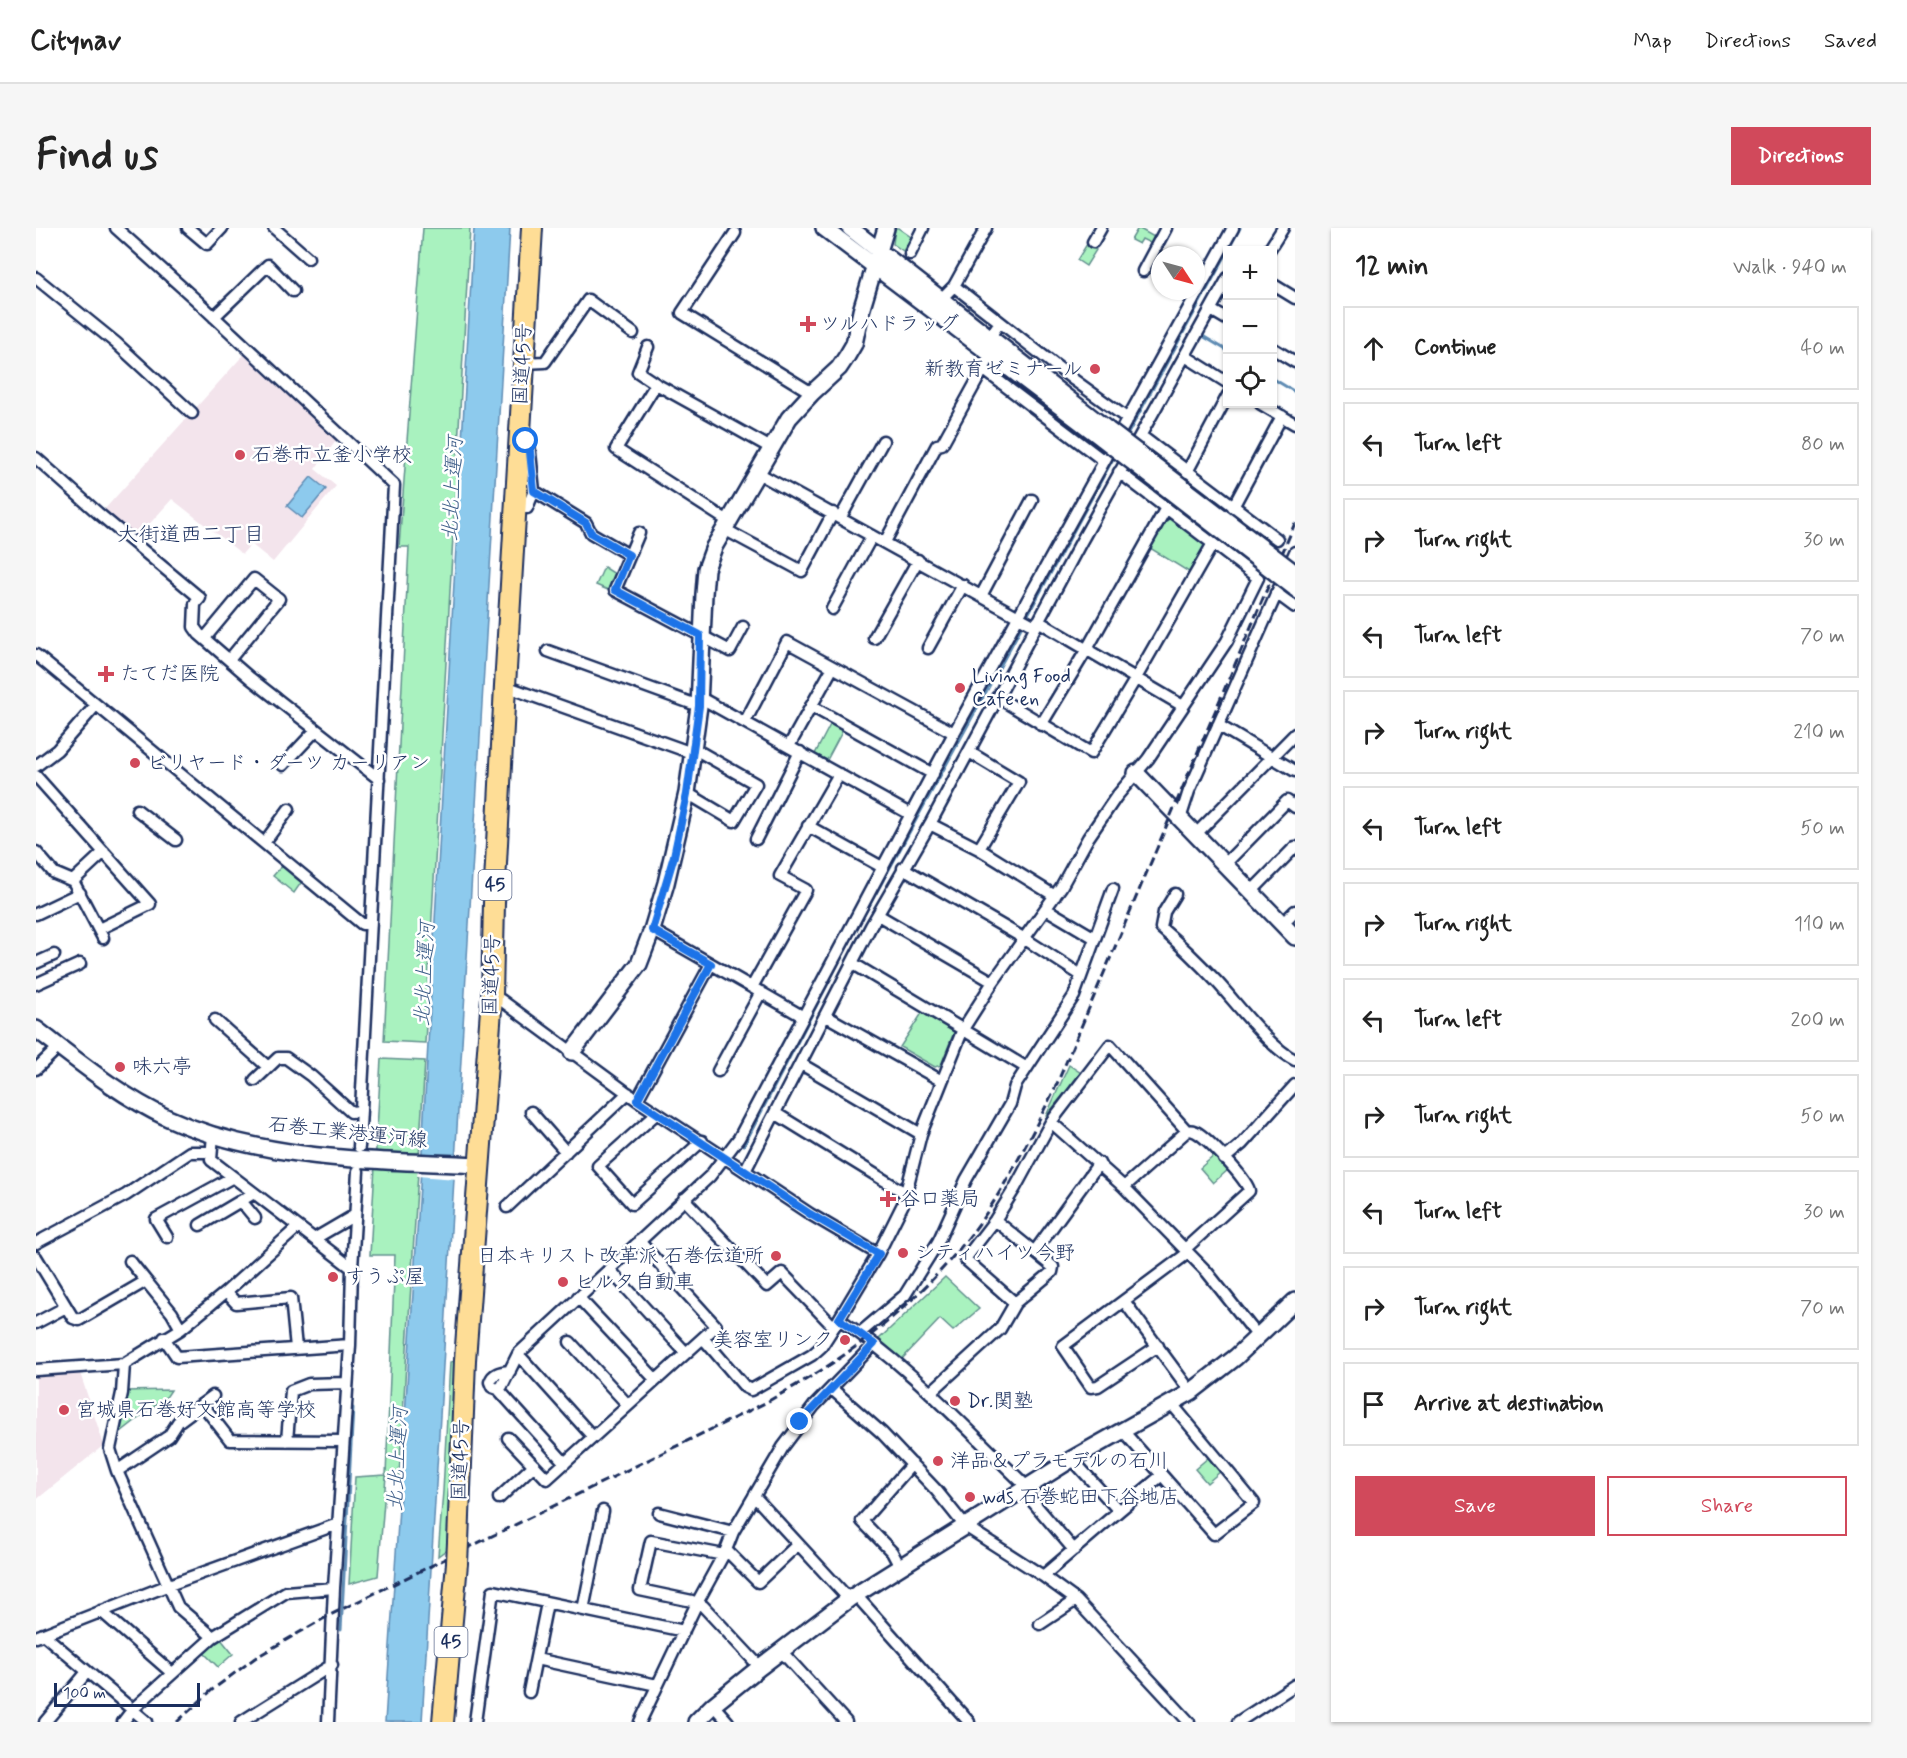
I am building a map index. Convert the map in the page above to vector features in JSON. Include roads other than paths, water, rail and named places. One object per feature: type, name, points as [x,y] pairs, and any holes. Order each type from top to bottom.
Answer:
[{"type":"highway","name":"国道45号","points":[[443,1722],[457,1563],[472,1165],[492,996],[494,903],[505,686],[532,228]]},
{"type":"street","points":[[116,228],[394,485],[359,1147]]},
{"type":"street","points":[[188,228],[207,244],[222,228]]},
{"type":"street","points":[[274,228],[308,258]]},
{"type":"street","points":[[824,228],[991,354],[1295,573]]},
{"type":"street","points":[[850,228],[942,298],[1295,588]]},
{"type":"street","points":[[572,1052],[639,964],[652,930],[674,856],[687,794],[699,701],[700,635],[706,569],[714,547],[789,418],[839,368],[854,344],[861,311],[886,228]]},
{"type":"street","points":[[910,254],[923,228]]},
{"type":"street","points":[[942,298],[954,286],[986,228]]},
{"type":"street","points":[[1093,242],[1101,228]]},
{"type":"street","points":[[1143,271],[1166,228]]},
{"type":"street","points":[[565,1463],[498,1389],[502,1386],[518,1354],[710,1176],[739,1138],[954,733],[1029,622],[1141,436],[1211,310],[1217,280],[1233,228]]},
{"type":"street","points":[[1272,246],[1283,228]]},
{"type":"street","points":[[1290,228],[1295,231]]},
{"type":"street","points":[[735,233],[682,313],[812,393]]},
{"type":"street","points":[[214,317],[268,265],[293,291]]},
{"type":"street","points":[[36,278],[116,343],[192,413]]},
{"type":"street","points":[[745,1171],[852,963],[903,868],[930,824],[997,697],[1029,622],[1104,461],[1128,419],[1217,280]]},
{"type":"street","points":[[954,286],[1074,380],[1128,419]]},
{"type":"street","points":[[1277,287],[1295,298]]},
{"type":"street","points":[[523,363],[545,362],[588,300],[633,333]]},
{"type":"street","points":[[1211,310],[1223,318]]},
{"type":"street","points":[[989,338],[1000,322]]},
{"type":"street","points":[[648,347],[638,372],[771,448]]},
{"type":"street","points":[[1277,351],[1295,362]]},
{"type":"street","points":[[885,542],[937,446],[942,444],[991,354]]},
{"type":"street","points":[[1185,356],[1223,380]]},
{"type":"street","points":[[983,369],[1104,461]]},
{"type":"street","points":[[656,384],[616,449],[726,525],[802,571],[883,441]]},
{"type":"street","points":[[1187,472],[1223,403]]},
{"type":"street","points":[[1268,408],[1295,424]]},
{"type":"street","points":[[1233,507],[1282,416]]},
{"type":"street","points":[[1141,436],[1277,539]]},
{"type":"street","points":[[515,508],[527,508],[534,491],[529,442],[519,438]]},
{"type":"street","points":[[36,458],[200,598],[195,604],[194,627],[205,638],[229,660],[379,779]]},
{"type":"street","points":[[756,472],[1029,622],[1087,649],[1183,706]]},
{"type":"street","points":[[703,1338],[745,1387],[751,1389],[812,1355],[821,1347],[879,1254],[903,1204],[921,1134],[963,1029],[993,982],[1046,909],[1088,838],[1116,797],[1148,759],[1227,641],[1258,578],[1119,472]]},
{"type":"street","points":[[534,491],[586,523],[591,533],[629,555]]},
{"type":"street","points":[[981,596],[1032,500]]},
{"type":"street","points":[[1041,725],[1087,649],[1166,508]]},
{"type":"street","points":[[639,533],[615,590],[730,651],[743,627]]},
{"type":"street","points":[[832,609],[872,536]]},
{"type":"street","points":[[997,697],[1091,753],[1212,545]]},
{"type":"street","points":[[1180,819],[1189,791],[1295,553]]},
{"type":"street","points":[[874,638],[918,560]]},
{"type":"street","points":[[205,638],[254,579],[279,599],[229,660]]},
{"type":"street","points":[[928,648],[963,585]]},
{"type":"street","points":[[1276,593],[1295,607]]},
{"type":"street","points":[[745,722],[787,642],[954,733]]},
{"type":"street","points":[[548,651],[699,701],[745,722],[910,814]]},
{"type":"street","points":[[36,655],[362,924],[370,924]]},
{"type":"street","points":[[789,746],[833,668]]},
{"type":"street","points":[[505,686],[692,750],[756,784],[734,821],[687,794]]},
{"type":"street","points":[[36,766],[57,750],[96,705]]},
{"type":"street","points":[[811,706],[933,774]]},
{"type":"street","points":[[1218,725],[1295,771]]},
{"type":"street","points":[[283,765],[316,730]]},
{"type":"street","points":[[1195,835],[1295,734]]},
{"type":"street","points":[[756,839],[800,752]]},
{"type":"street","points":[[969,752],[1018,782],[979,849]]},
{"type":"street","points":[[1136,773],[1295,937]]},
{"type":"street","points":[[718,1071],[806,890],[780,876],[839,774]]},
{"type":"street","points":[[36,776],[150,904],[101,934],[73,881],[54,873],[36,852]]},
{"type":"street","points":[[1224,866],[1287,801],[1295,807]]},
{"type":"street","points":[[264,843],[289,809]]},
{"type":"street","points":[[137,810],[176,840]]},
{"type":"street","points":[[930,824],[979,849],[1054,896]]},
{"type":"street","points":[[808,826],[882,867]]},
{"type":"street","points":[[1251,892],[1295,848]]},
{"type":"street","points":[[73,881],[104,852]]},
{"type":"street","points":[[903,868],[1025,939],[1081,975]]},
{"type":"street","points":[[860,1333],[905,1295],[938,1242],[966,1180],[1010,1104],[1015,1086],[1074,996],[1113,890]]},
{"type":"street","points":[[36,914],[80,893]]},
{"type":"street","points":[[1175,894],[1164,912],[1161,928],[1213,978],[1239,1008],[1295,1061]]},
{"type":"street","points":[[1046,909],[1095,939]]},
{"type":"street","points":[[1282,924],[1295,911]]},
{"type":"street","points":[[878,915],[993,982]]},
{"type":"street","points":[[652,930],[802,1017]]},
{"type":"street","points":[[36,963],[54,955]]},
{"type":"street","points":[[852,963],[1027,1068]]},
{"type":"street","points":[[36,984],[80,964]]},
{"type":"street","points":[[507,1207],[566,1152],[633,1096],[711,964]]},
{"type":"street","points":[[492,996],[501,1000],[633,1096],[724,1158],[810,1214],[879,1254]]},
{"type":"street","points":[[826,1016],[942,1081]]},
{"type":"street","points":[[215,1020],[268,1068]]},
{"type":"street","name":"石巻工業港運河線","points":[[36,1029],[105,1081],[150,1108],[169,1118],[213,1134],[279,1151],[345,1158],[472,1165]]},
{"type":"street","points":[[1015,1303],[965,1259],[1016,1188],[1051,1122],[1110,1045],[1187,1131]]},
{"type":"street","points":[[36,1069],[59,1047]]},
{"type":"street","points":[[255,1080],[278,1058],[286,1058],[311,1076],[351,1112],[361,1111]]},
{"type":"street","points":[[801,1064],[921,1134]]},
{"type":"street","points":[[1224,1158],[1242,1144],[1295,1085]]},
{"type":"street","points":[[531,1112],[566,1152]]},
{"type":"street","points":[[657,1113],[598,1166],[632,1204],[702,1142]]},
{"type":"street","points":[[775,1113],[905,1193]]},
{"type":"street","points":[[1051,1122],[1124,1186],[1208,1272],[1257,1335]]},
{"type":"street","points":[[1124,1186],[1187,1131],[1192,1130],[1224,1158],[1248,1185],[1249,1191],[1186,1251],[1063,1346],[1091,1386],[1098,1386],[1158,1346]]},
{"type":"street","points":[[213,1134],[211,1160],[352,1268]]},
{"type":"street","points":[[36,1243],[126,1195],[190,1152],[210,1152]]},
{"type":"street","points":[[1035,1251],[1099,1163]]},
{"type":"street","points":[[328,1722],[358,1171]]},
{"type":"street","points":[[167,1237],[156,1219],[233,1177]]},
{"type":"street","points":[[200,1225],[254,1193]]},
{"type":"street","points":[[684,1199],[767,1286],[782,1273],[836,1323],[860,1333],[930,1393],[1024,1488],[1074,1550]]},
{"type":"street","points":[[241,1201],[255,1218]]},
{"type":"street","points":[[314,1239],[355,1215]]},
{"type":"street","points":[[930,1393],[1000,1329],[1015,1303],[1052,1272],[1053,1267],[995,1220]]},
{"type":"street","points":[[36,1370],[124,1364],[181,1329],[298,1227]]},
{"type":"street","points":[[508,1438],[547,1479],[716,1326],[639,1241]]},
{"type":"street","points":[[36,1257],[73,1318],[79,1320],[146,1281]]},
{"type":"street","points":[[130,1261],[172,1313],[181,1329]]},
{"type":"street","points":[[609,1269],[686,1353]]},
{"type":"street","points":[[226,1292],[236,1303],[291,1298],[296,1348]]},
{"type":"street","points":[[578,1297],[656,1380]]},
{"type":"street","points":[[1124,1301],[1191,1392]]},
{"type":"street","points":[[696,1722],[759,1667],[852,1596],[1072,1459],[1191,1392],[1236,1357],[1295,1301]]},
{"type":"street","points":[[36,1323],[66,1307]]},
{"type":"street","points":[[164,1338],[177,1357],[350,1345]]},
{"type":"street","points":[[570,1342],[628,1405]]},
{"type":"street","points":[[639,1722],[733,1532],[783,1447],[800,1422],[874,1344]]},
{"type":"street","points":[[518,1354],[593,1437]]},
{"type":"street","points":[[124,1364],[122,1393],[110,1449],[117,1471],[178,1607],[213,1637]]},
{"type":"street","points":[[287,1440],[291,1391],[309,1384],[347,1383]]},
{"type":"street","points":[[832,1389],[882,1432],[936,1490],[965,1526],[1076,1600],[1189,1722]]},
{"type":"street","points":[[117,1471],[169,1436],[178,1422],[213,1396]]},
{"type":"street","points":[[202,1404],[230,1440],[343,1441]]},
{"type":"street","points":[[1123,1431],[1214,1534],[1254,1503],[1172,1404]]},
{"type":"street","points":[[1072,1459],[1119,1511]]},
{"type":"street","points":[[900,1567],[892,1552],[862,1521],[912,1464]]},
{"type":"street","points":[[499,1498],[534,1465]]},
{"type":"street","points":[[1043,1576],[1162,1475]]},
{"type":"street","points":[[754,1496],[798,1544],[852,1596],[969,1722]]},
{"type":"street","points":[[582,1610],[603,1511]]},
{"type":"street","points":[[659,1513],[733,1532]]},
{"type":"street","points":[[39,1636],[169,1584],[338,1524]]},
{"type":"street","points":[[759,1667],[703,1606],[640,1590],[651,1540],[725,1552],[759,1582],[798,1544]]},
{"type":"street","points":[[123,1722],[133,1709],[213,1637],[286,1592],[334,1588]]},
{"type":"street","points":[[475,1722],[493,1591],[684,1631]]},
{"type":"street","points":[[1040,1624],[1076,1600]]},
{"type":"street","points":[[529,1692],[548,1603]]},
{"type":"street","points":[[101,1611],[172,1673]]},
{"type":"street","points":[[39,1636],[147,1722]]},
{"type":"street","points":[[781,1651],[846,1722]]},
{"type":"street","points":[[536,1659],[657,1685]]},
{"type":"street","points":[[241,1722],[332,1665]]},
{"type":"street","points":[[45,1722],[87,1672]]},
{"type":"street","points":[[1238,1722],[1295,1685]]},
{"type":"street","points":[[713,1705],[728,1722]]},
{"type":"water","points":[[474,228],[510,228],[422,1722],[385,1722],[420,1186]]},
{"type":"water","points":[[311,477],[326,489],[302,518],[287,506]]},
{"type":"waterway","points":[[1230,246],[1240,228]]},
{"type":"waterway","points":[[1126,437],[1223,260]]},
{"type":"waterway","points":[[1201,335],[1223,348]]},
{"type":"waterway","points":[[1277,381],[1295,392]]},
{"type":"waterway","points":[[1026,618],[1115,455]]},
{"type":"waterway","points":[[744,1145],[852,937],[1023,624]]},
{"type":"waterway","points":[[341,1630],[353,1408]]},
{"type":"railway","points":[[177,1722],[212,1690],[255,1658],[328,1616],[767,1402],[809,1378],[880,1328],[944,1267],[963,1245],[996,1198],[1056,1086],[1295,523]]},
{"type":"place","name":"ツルハドラッグ","points":[[808,324]]},
{"type":"place","name":"新教育ゼミナール","points":[[1095,369]]},
{"type":"place","name":"石巻市立釜小学校","points":[[240,455]]},
{"type":"place","name":"たてだ医院","points":[[106,674]]},
{"type":"place","name":"Living Food Cafe en","points":[[960,688]]},
{"type":"place","name":"ビリヤード・ダーツ カーリアン","points":[[135,763]]},
{"type":"place","name":"味六亭","points":[[120,1067]]},
{"type":"place","name":"谷口薬局","points":[[888,1199]]},
{"type":"place","name":"シティハイツ今野","points":[[903,1253]]},
{"type":"place","name":"日本キリスト改革派 石巻伝道所","points":[[776,1256]]},
{"type":"place","name":"すうぷ屋","points":[[333,1277]]},
{"type":"place","name":"ヒルタ自動車","points":[[563,1282]]},
{"type":"place","name":"美容室リンク","points":[[845,1340]]},
{"type":"place","name":"Dr.関塾","points":[[955,1401]]},
{"type":"place","name":"宮城県石巻好文館高等学校","points":[[64,1410]]},
{"type":"place","name":"洋品＆プラモデルの石川","points":[[938,1461]]},
{"type":"place","name":"wds 石巻蛇田下谷地店","points":[[970,1497]]},
{"type":"district","name":"大街道西二丁目","points":[[191,535]]},
{"type":"water label","name":"北北上運河","points":[[453,489]]},
{"type":"water label","name":"北北上運河","points":[[425,974]]},
{"type":"water label","name":"北北上運河","points":[[398,1459]]}]
